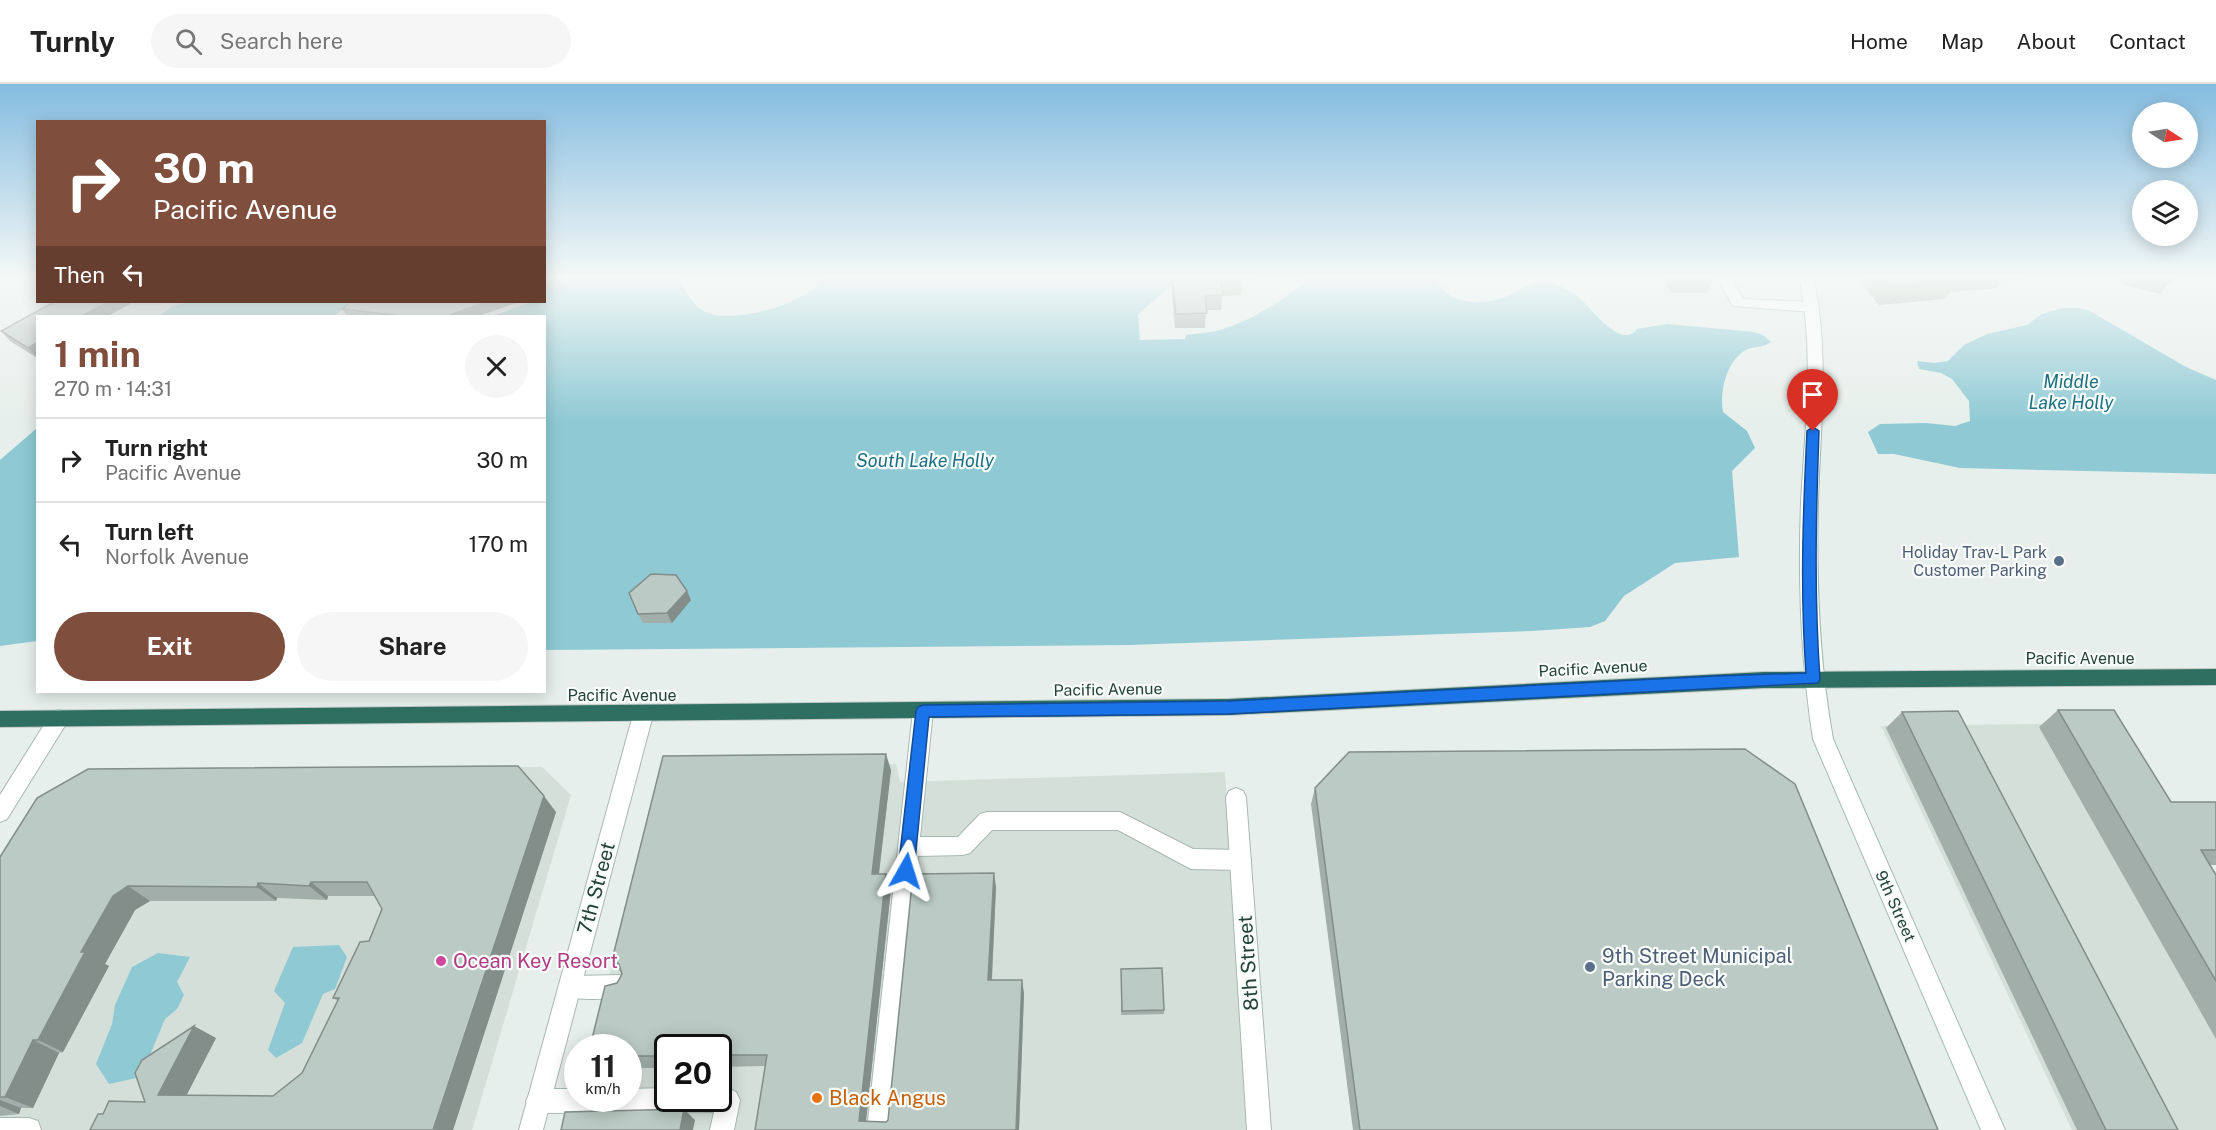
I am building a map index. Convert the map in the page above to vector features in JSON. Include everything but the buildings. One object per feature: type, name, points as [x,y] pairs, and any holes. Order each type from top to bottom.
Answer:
[{"type":"highway","name":"Pacific Avenue","points":[[0,719],[643,715],[1228,707],[1715,681],[2216,677]]},
{"type":"main road","name":"9th Street","points":[[1814,325],[1816,366],[1808,538],[1809,620],[1813,679],[1823,739],[1993,1130]]},
{"type":"main road","points":[[879,1130],[923,711]]},
{"type":"main road","name":"7th Street","points":[[531,1130],[643,715]]},
{"type":"main road","points":[[0,813],[59,718]]},
{"type":"main road","name":"8th Street","points":[[1236,797],[1259,1130]]},
{"type":"main road","points":[[909,847],[963,846],[987,821],[1120,820],[1191,859],[1241,860]]},
{"type":"main road","points":[[570,987],[620,986]]},
{"type":"main road","points":[[538,1101],[728,1100],[722,1130]]},
{"type":"main road","points":[[0,1130],[29,1130]]},
{"type":"shaded area","points":[[2109,723],[2200,871],[2216,871],[2216,1130],[2072,1130],[1881,726]]},
{"type":"shaded area","points":[[896,764],[900,782],[1225,772],[1250,1130],[570,1130],[603,1112],[642,1112],[642,1034],[594,1034],[657,786],[671,768]]},
{"type":"shaded area","points":[[542,767],[571,795],[472,1130],[0,1130],[0,886],[93,771]]},
{"type":"water","name":"South Lake Holly","points":[[546,325],[1139,325],[1140,340],[1185,339],[1186,335],[1235,325],[1607,325],[1623,335],[1631,334],[1637,329],[1676,325],[1754,332],[1763,335],[1771,342],[1741,353],[1726,376],[1722,395],[1723,412],[1747,431],[1755,448],[1732,471],[1739,557],[1675,563],[1624,596],[1605,621],[1590,627],[1532,631],[1129,645],[546,650]]},
{"type":"water","name":"Middle Lake Holly","points":[[2027,325],[2114,325],[2186,367],[2216,380],[2216,474],[1960,468],[1894,454],[1878,454],[1868,432],[1880,424],[1926,423],[1955,426],[1970,421],[1969,401],[1952,379],[1941,373],[1919,369],[1917,361],[1934,363],[1948,361],[1964,345],[1987,334]]},
{"type":"water","points":[[36,429],[36,641],[0,646],[0,460]]},
{"type":"water","points":[[339,945],[347,957],[335,989],[323,994],[302,1043],[276,1058],[268,1050],[285,1003],[274,991],[293,947]]},
{"type":"water","points":[[158,953],[190,957],[177,982],[184,995],[177,1009],[165,1019],[141,1077],[109,1084],[96,1064],[112,1024],[115,1005],[132,967]]},
{"type":"place","name":"Holiday Trav-L Park Customer Parking","points":[[2059,561]]},
{"type":"place","name":"Ocean Key Resort","points":[[441,961]]},
{"type":"place","name":"9th Street Municipal Parking Deck","points":[[1590,967]]},
{"type":"place","name":"Black Angus","points":[[817,1098]]},
{"type":"route","points":[[906,871],[923,711],[1228,707],[1715,681],[1813,679],[1810,649],[1808,538],[1813,431]]}]
